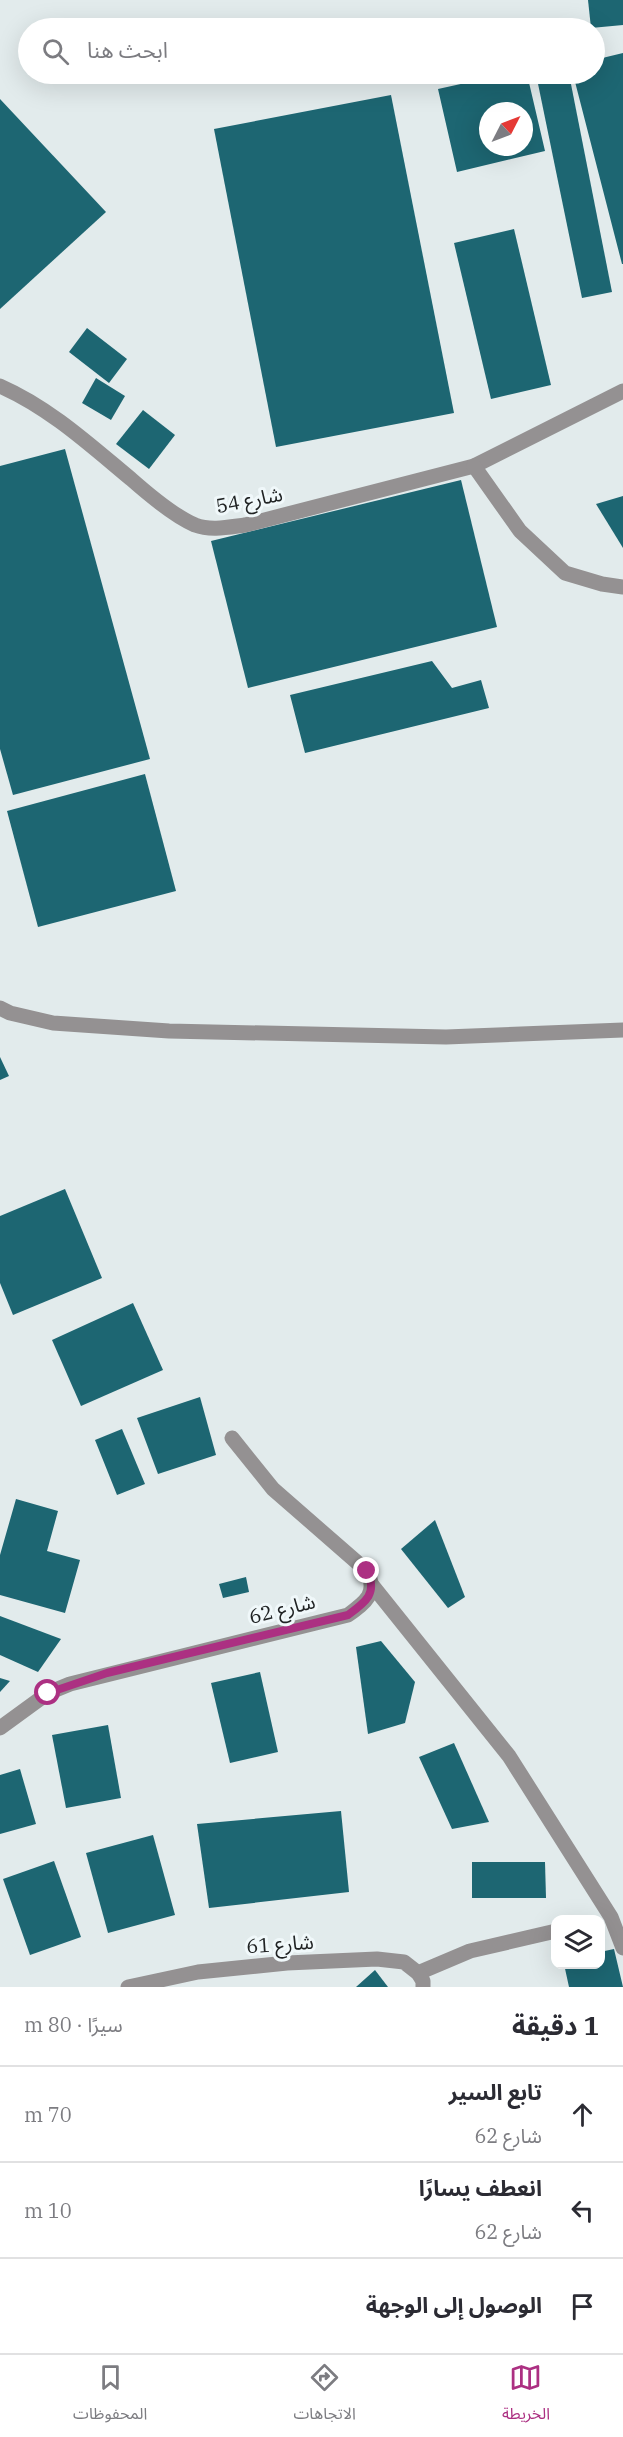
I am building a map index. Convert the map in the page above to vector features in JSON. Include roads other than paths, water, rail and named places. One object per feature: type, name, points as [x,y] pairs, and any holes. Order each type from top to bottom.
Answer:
[{"type":"street","name":"شارع 54","points":[[0,387],[16,393],[65,424],[147,493],[184,518],[195,525],[212,528],[245,525],[474,466],[623,391]]},
{"type":"street","points":[[474,466],[520,531],[565,573],[602,584],[623,586]]},
{"type":"street","points":[[0,1008],[53,1023],[169,1031],[446,1037],[623,1030]]},
{"type":"street","points":[[232,1438],[273,1489],[367,1571],[372,1585],[509,1756],[623,1948]]},
{"type":"street","name":"شارع 62","points":[[0,1728],[48,1693],[70,1684],[348,1615],[366,1600],[372,1585]]},
{"type":"street","points":[[420,1980],[470,1951],[551,1933]]},
{"type":"street","name":"شارع 61","points":[[128,1987],[198,1972],[287,1963],[390,1960],[404,1962],[420,1980]]}]
